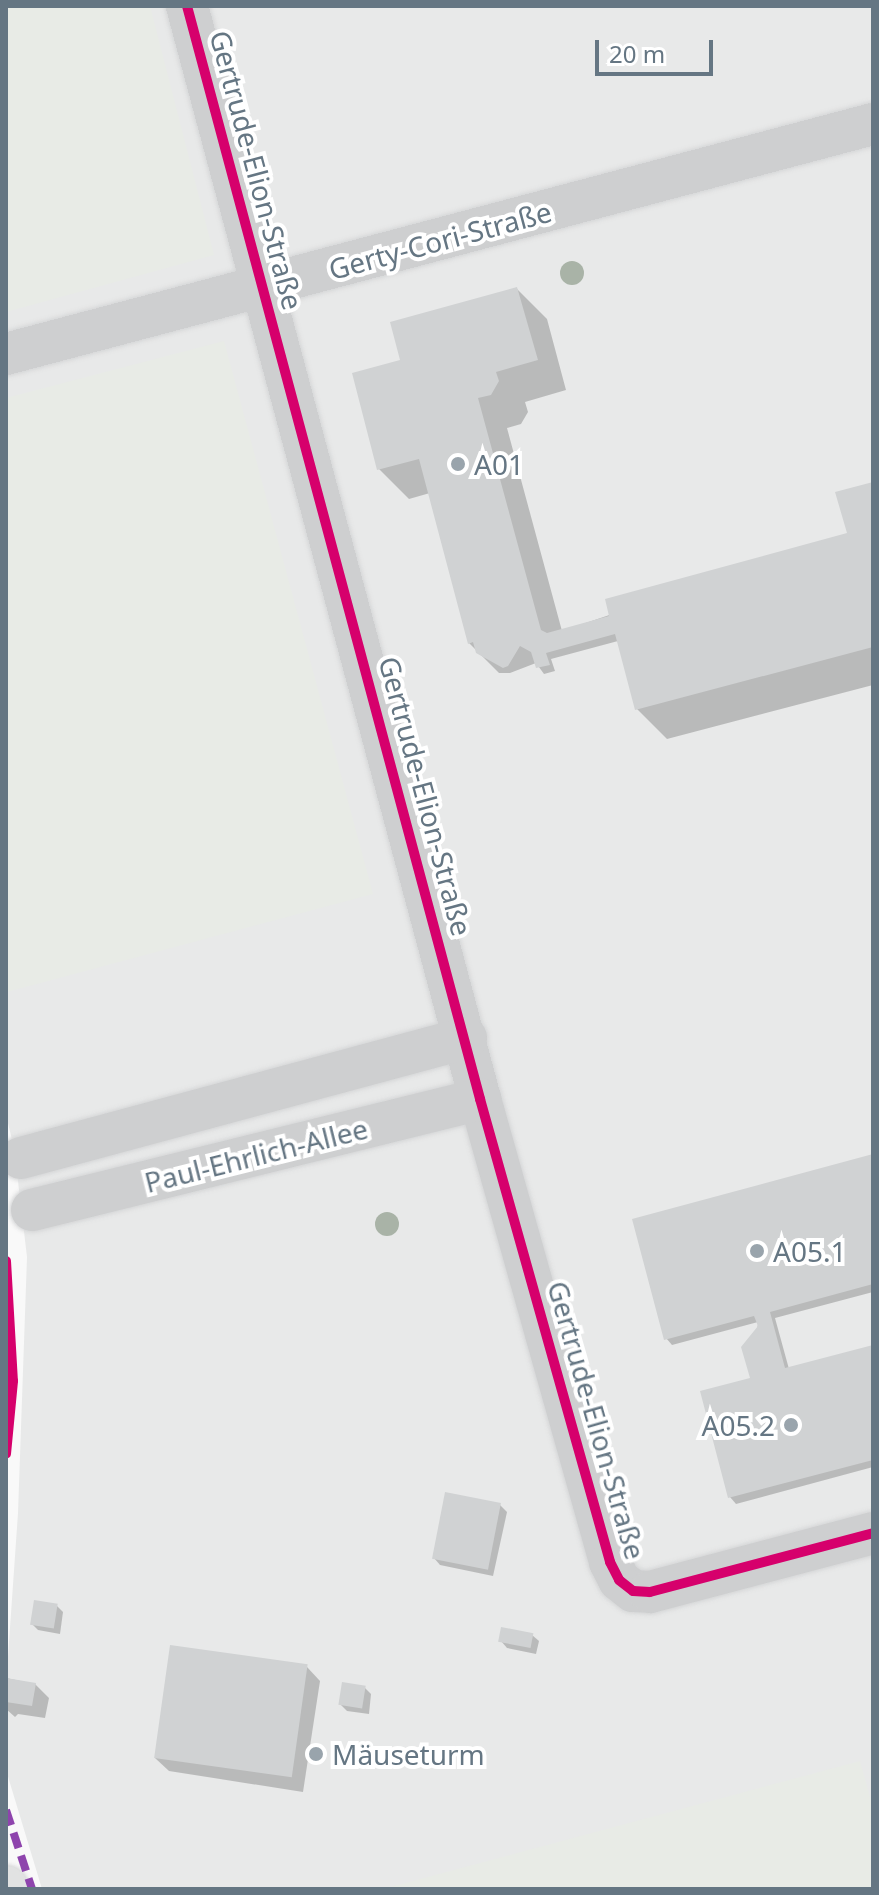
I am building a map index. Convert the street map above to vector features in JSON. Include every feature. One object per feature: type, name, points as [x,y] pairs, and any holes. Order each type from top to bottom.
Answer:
[{"type":"street","name":"Gertrude-Elion-Straße","points":[[187,6],[480,1099],[610,1562],[619,1580],[633,1591],[650,1592],[873,1533]]},
{"type":"street","name":"Gerty-Cori-Straße","points":[[6,354],[873,124]]},
{"type":"street","name":"Paul-Ehrlich-Allee","points":[[21,1158],[466,1038]]},
{"type":"street","name":"Paul-Ehrlich-Allee","points":[[32,1210],[480,1099]]},
{"type":"shaded area","points":[[6,6],[873,6],[873,1889],[42,1889],[6,1770],[6,1685],[18,1513],[27,1257],[14,1148],[6,1115]]},
{"type":"shaded area","points":[[6,6],[150,6],[214,255],[6,312]]},
{"type":"shaded area","points":[[224,341],[373,894],[7,992],[6,398]]},
{"type":"shaded area","points":[[860,1761],[873,1808],[873,1889],[383,1889]]},
{"type":"building","points":[[517,287],[538,360],[496,372],[499,381],[491,395],[478,398],[541,630],[547,633],[609,616],[605,599],[847,533],[835,492],[873,482],[873,647],[635,710],[615,634],[546,653],[550,665],[536,668],[531,652],[520,646],[508,666],[503,668],[476,653],[473,642],[468,644],[419,459],[377,470],[352,373],[400,360],[390,322]]},
{"type":"building","points":[[873,1154],[873,1284],[770,1312],[785,1368],[873,1345],[873,1460],[728,1498],[700,1391],[750,1378],[741,1347],[758,1326],[754,1316],[664,1340],[632,1219]]},
{"type":"building","points":[[445,1492],[501,1503],[488,1570],[432,1559]]},
{"type":"building","points":[[34,1600],[58,1604],[54,1628],[30,1625]]},
{"type":"building","points":[[501,1627],[533,1633],[531,1648],[498,1642]]},
{"type":"building","points":[[170,1645],[308,1664],[292,1777],[154,1758]]},
{"type":"building","points":[[6,1678],[36,1683],[32,1706],[6,1702]]},
{"type":"building","points":[[342,1682],[366,1686],[362,1708],[338,1705]]},
{"type":"marked path","points":[[6,1810],[32,1889]]},
{"type":"cycle path","points":[[187,6],[480,1099],[610,1562],[619,1580],[633,1591],[650,1592],[873,1533]]},
{"type":"cycle path","points":[[6,1261],[13,1381],[6,1454]]},
{"type":"place","name":"A01","points":[[458,464]]},
{"type":"place","name":"A05.1","points":[[757,1251]]},
{"type":"place","name":"A05.2","points":[[791,1425]]},
{"type":"place","name":"Mäuseturm","points":[[316,1754]]}]
